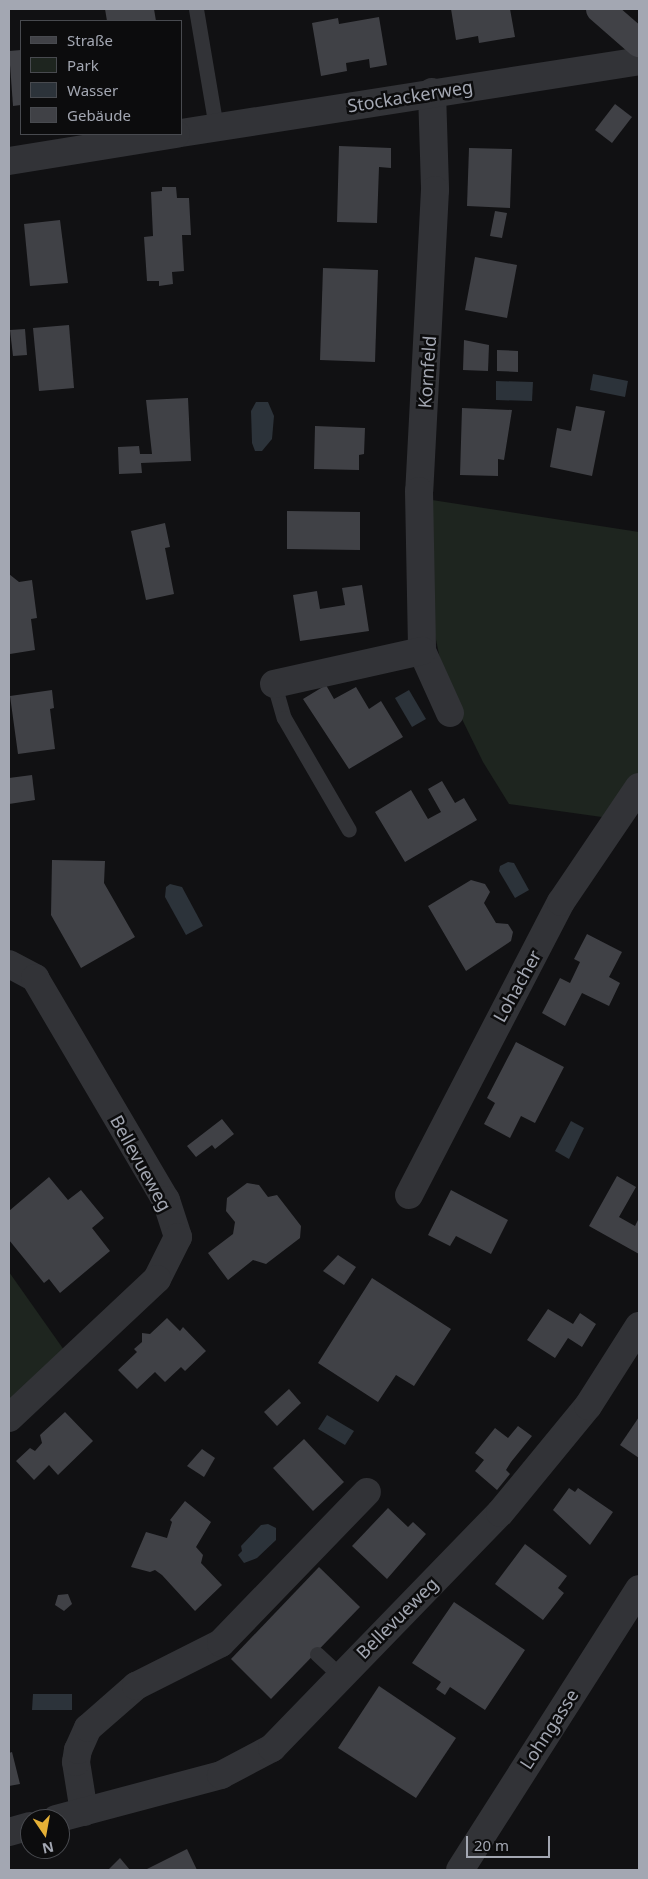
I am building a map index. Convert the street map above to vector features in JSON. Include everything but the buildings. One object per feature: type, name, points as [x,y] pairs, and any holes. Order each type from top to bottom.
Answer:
[{"type":"street","points":[[600,9],[639,44]]},
{"type":"street","name":"Stockackerweg","points":[[182,133],[432,92],[639,61]]},
{"type":"street","name":"Kornfeld","points":[[432,92],[435,190],[419,491],[422,651],[450,713]]},
{"type":"street","points":[[9,161],[170,135]]},
{"type":"street","points":[[274,684],[422,651]]},
{"type":"street","name":"Lohacher","points":[[409,1195],[561,902],[639,786]]},
{"type":"street","name":"Bellevueweg","points":[[9,964],[36,978],[166,1200],[178,1237],[157,1279],[9,1418]]},
{"type":"street","name":"Bellevueweg","points":[[70,1816],[182,1787],[250,1763],[272,1748],[500,1514],[548,1458],[588,1406],[639,1326]]},
{"type":"street","points":[[84,1812],[76,1762],[79,1744],[88,1728],[136,1686],[221,1643],[367,1492]]},
{"type":"street","name":"Lohngasse","points":[[460,1870],[639,1589]]},
{"type":"lane","points":[[196,9],[216,127]]},
{"type":"lane","points":[[274,684],[284,718],[349,830]]},
{"type":"lane","points":[[317,1654],[341,1676]]},
{"type":"green space","points":[[432,500],[639,532],[639,778],[609,818],[509,804],[483,762],[460,715],[442,669],[431,615]]},
{"type":"green space","points":[[9,1272],[64,1350],[9,1403]]},
{"type":"water","points":[[593,374],[628,381],[625,397],[590,390]]},
{"type":"water","points":[[496,381],[533,382],[532,401],[496,400]]},
{"type":"water","points":[[256,402],[268,402],[274,416],[272,439],[262,451],[255,451],[252,443],[251,411]]},
{"type":"water","points":[[409,690],[426,719],[412,727],[395,698]]},
{"type":"water","points":[[508,862],[514,863],[529,890],[515,898],[499,871],[500,866]]},
{"type":"water","points":[[170,884],[182,887],[203,926],[186,935],[165,897],[166,887]]},
{"type":"water","points":[[571,1121],[584,1128],[569,1159],[555,1151]]},
{"type":"water","points":[[327,1415],[354,1431],[345,1445],[318,1429]]},
{"type":"water","points":[[268,1524],[276,1528],[276,1540],[257,1558],[244,1563],[238,1555],[242,1551],[241,1546],[261,1525]]},
{"type":"water","points":[[33,1694],[72,1694],[72,1710],[32,1710]]}]
